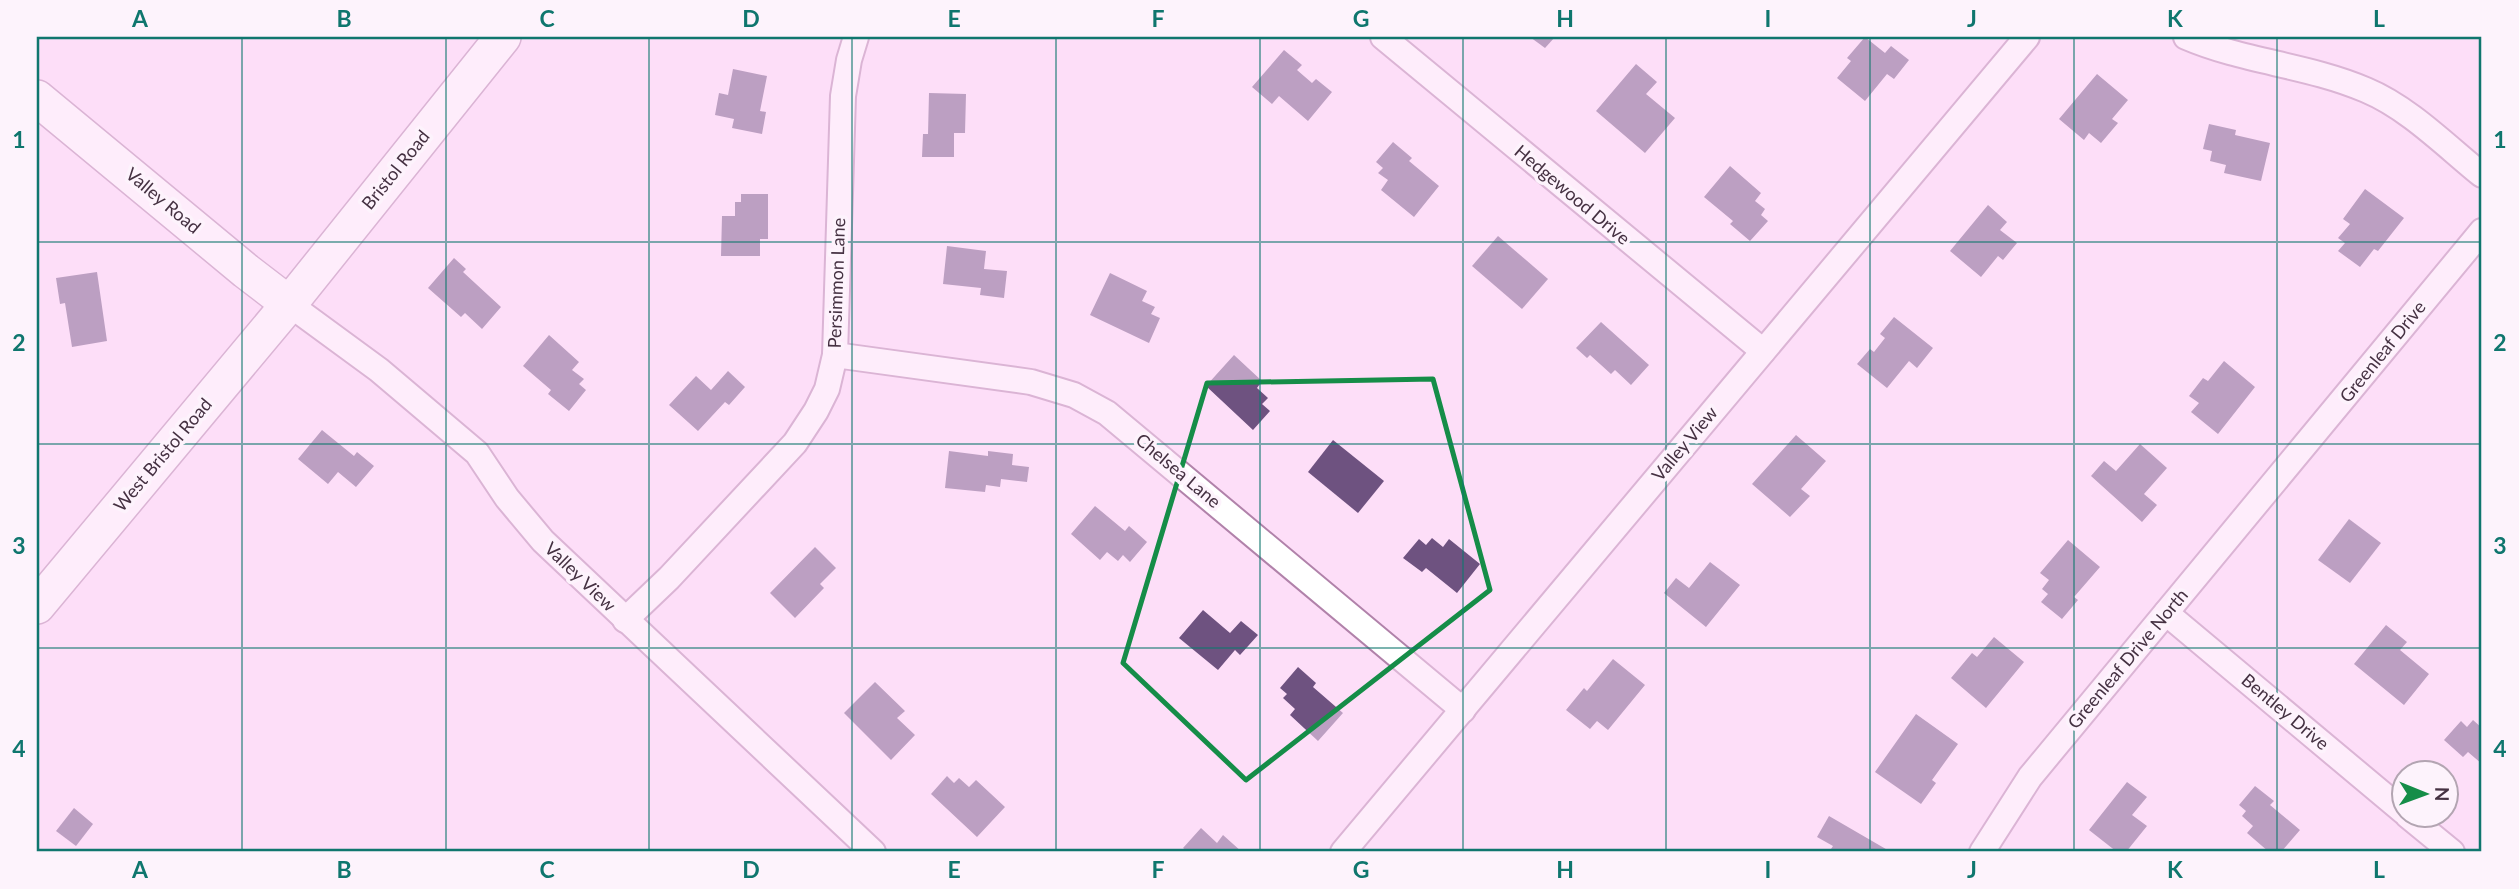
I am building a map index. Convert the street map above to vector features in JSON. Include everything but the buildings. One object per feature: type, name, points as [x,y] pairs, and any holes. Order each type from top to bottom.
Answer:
[{"type":"main road","name":"Bristol Road","points":[[289,304],[503,37]]},
{"type":"main road","name":"Valley Road","points":[[37,98],[289,304]]},
{"type":"main road","name":"West Bristol Road","points":[[37,606],[289,304]]},
{"type":"street","name":"Persimmon Lane","points":[[625,620],[669,578],[795,443],[827,389],[835,355],[843,96],[856,37]]},
{"type":"street","name":"Hedgewood Drive","points":[[1383,37],[1763,351]]},
{"type":"street","name":"Valley View","points":[[1343,852],[2027,37]]},
{"type":"street","points":[[2186,37],[2245,56],[2339,79],[2368,90],[2395,105],[2482,176]]},
{"type":"street","name":"Greenleaf Drive","points":[[2284,472],[2482,231]]},
{"type":"street","name":"Valley View","points":[[289,304],[379,370],[477,453],[507,498],[543,541],[873,852]]},
{"type":"street","name":"Chelsea Lane","points":[[835,355],[1031,382],[1073,394],[1107,413],[1463,710]]},
{"type":"street","name":"Greenleaf Drive North","points":[[1982,852],[2030,777],[2284,472]]},
{"type":"street","name":"Bentley Drive","points":[[2166,613],[2390,801]]},
{"type":"street","points":[[2425,830],[2452,852]]},
{"type":"highlighted area","points":[[1433,379],[1490,590],[1246,780],[1123,663],[1207,383]]}]
